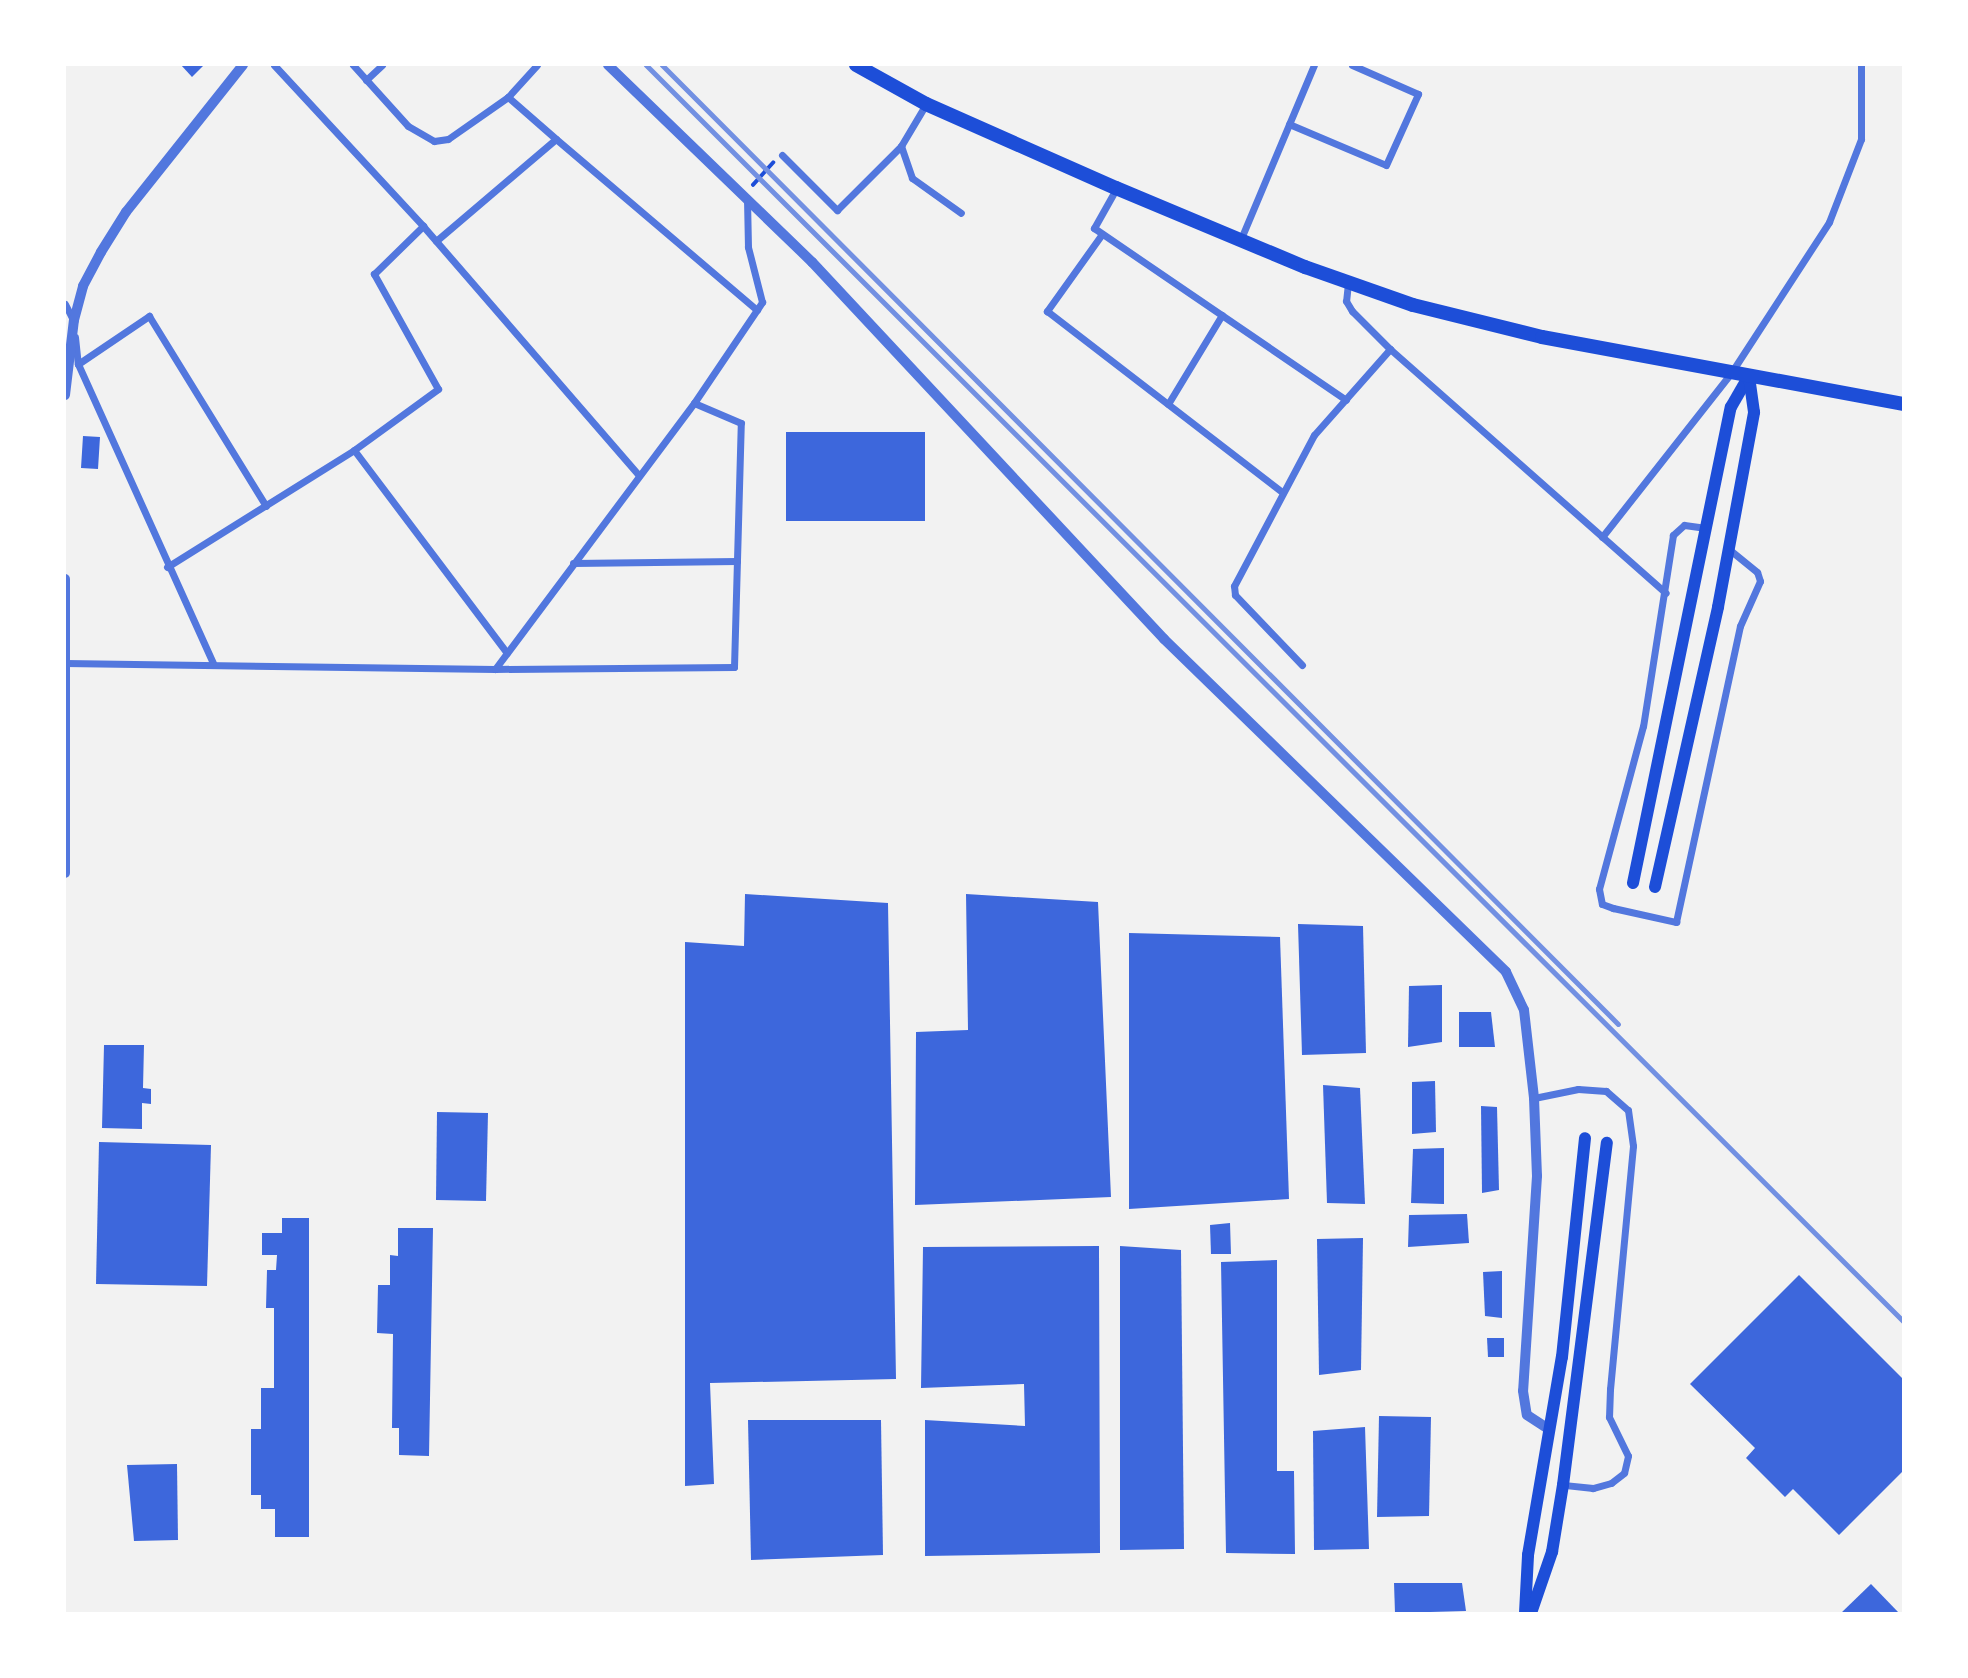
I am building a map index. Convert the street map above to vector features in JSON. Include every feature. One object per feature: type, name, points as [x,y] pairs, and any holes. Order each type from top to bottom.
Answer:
[{"type":"highway","points":[[856,65],[926,104],[1240,241],[1348,283],[1478,324],[1903,404]]},
{"type":"main road","points":[[1633,883],[1731,407],[1749,376]]},
{"type":"main road","points":[[1655,887],[1728,548],[1754,412],[1749,376]]},
{"type":"main road","points":[[1525,1613],[1528,1555],[1550,1430],[1585,1138]]},
{"type":"main road","points":[[1531,1613],[1552,1552],[1563,1485],[1607,1143]]},
{"type":"street","points":[[65,395],[74,320],[83,286],[126,212],[243,65]]},
{"type":"street","points":[[274,65],[424,226],[639,475]]},
{"type":"street","points":[[353,65],[408,126],[434,141],[448,139],[508,97],[537,65]]},
{"type":"street","points":[[366,80],[382,65]]},
{"type":"street","points":[[608,65],[747,196],[1154,630],[1507,972],[1524,1010],[1534,1098],[1537,1176],[1523,1391],[1527,1415],[1550,1430]]},
{"type":"street","points":[[1240,241],[1314,65]]},
{"type":"street","points":[[1289,124],[1386,165],[1418,94],[1352,65]]},
{"type":"street","points":[[1602,537],[1731,373],[1829,222],[1861,139],[1861,65]]},
{"type":"street","points":[[508,97],[757,310]]},
{"type":"street","points":[[782,155],[837,211],[901,146],[926,104]]},
{"type":"street","points":[[436,241],[556,139]]},
{"type":"street","points":[[901,146],[912,178],[961,213]]},
{"type":"street","points":[[1116,188],[1094,229],[1346,400]]},
{"type":"street","points":[[495,669],[694,403],[762,302],[748,247],[747,196]]},
{"type":"street","points":[[167,567],[354,450],[438,389],[374,274],[424,226]]},
{"type":"street","points":[[1102,233],[1046,311],[1281,491]]},
{"type":"street","points":[[1348,283],[1346,300],[1352,311],[1390,349],[1666,593]]},
{"type":"street","points":[[65,304],[74,320],[78,364],[167,567],[213,663]]},
{"type":"street","points":[[78,364],[149,316],[266,506]]},
{"type":"street","points":[[1168,404],[1222,316]]},
{"type":"street","points":[[1303,664],[1235,595],[1234,586],[1281,491],[1314,435],[1390,349]]},
{"type":"street","points":[[65,663],[495,669],[734,667],[741,423],[694,403]]},
{"type":"street","points":[[354,450],[507,653]]},
{"type":"street","points":[[1708,529],[1684,525],[1673,534],[1666,593],[1643,726],[1599,889],[1602,904],[1676,922],[1740,626],[1760,581],[1757,572],[1728,548]]},
{"type":"street","points":[[573,563],[737,561]]},
{"type":"street","points":[[65,579],[65,873]]},
{"type":"street","points":[[1534,1098],[1578,1088],[1606,1091],[1628,1110],[1633,1146],[1609,1389],[1609,1417],[1628,1456],[1624,1473],[1611,1483],[1592,1488],[1563,1485]]},
{"type":"path","points":[[747,196],[757,176],[782,155]]},
{"type":"building","points":[[181,65],[204,65],[192,77]]},
{"type":"building","points":[[786,432],[925,432],[925,521],[786,521]]},
{"type":"building","points":[[83,436],[100,437],[98,469],[81,468]]},
{"type":"building","points":[[745,894],[888,903],[896,1379],[710,1383],[714,1484],[685,1486],[685,942],[744,946]]},
{"type":"building","points":[[966,894],[1098,902],[1111,1197],[915,1205],[916,1032],[968,1030]]},
{"type":"building","points":[[1298,924],[1363,926],[1366,1053],[1302,1055]]},
{"type":"building","points":[[1129,933],[1280,937],[1289,1199],[1129,1209]]},
{"type":"building","points":[[1442,985],[1442,1042],[1408,1047],[1409,986]]},
{"type":"building","points":[[1459,1012],[1491,1012],[1495,1047],[1459,1047]]},
{"type":"building","points":[[104,1045],[144,1045],[143,1088],[151,1089],[151,1104],[142,1103],[142,1129],[102,1128]]},
{"type":"building","points":[[1435,1081],[1436,1132],[1412,1134],[1412,1082]]},
{"type":"building","points":[[1323,1085],[1360,1088],[1365,1204],[1327,1203]]},
{"type":"building","points":[[1481,1106],[1497,1107],[1499,1190],[1482,1193]]},
{"type":"building","points":[[437,1112],[488,1113],[486,1201],[436,1200]]},
{"type":"building","points":[[99,1142],[211,1145],[207,1286],[96,1284]]},
{"type":"building","points":[[1444,1148],[1444,1204],[1411,1203],[1413,1149]]},
{"type":"building","points":[[1467,1214],[1469,1243],[1408,1247],[1409,1215]]},
{"type":"building","points":[[282,1218],[309,1218],[309,1537],[275,1537],[275,1509],[261,1509],[261,1495],[251,1495],[251,1429],[261,1429],[261,1388],[274,1388],[274,1308],[266,1308],[267,1270],[276,1270],[277,1255],[262,1255],[262,1233],[282,1233]]},
{"type":"building","points":[[1230,1223],[1231,1254],[1211,1254],[1210,1225]]},
{"type":"building","points":[[398,1228],[433,1228],[429,1456],[399,1455],[399,1428],[392,1428],[393,1334],[377,1333],[378,1285],[390,1285],[390,1255],[398,1256]]},
{"type":"building","points":[[1363,1238],[1361,1370],[1319,1375],[1317,1239]]},
{"type":"building","points":[[1099,1246],[1100,1553],[925,1556],[925,1420],[1025,1426],[1024,1384],[921,1388],[923,1247]]},
{"type":"building","points":[[1120,1246],[1181,1250],[1184,1549],[1120,1550]]},
{"type":"building","points":[[1277,1260],[1277,1471],[1294,1471],[1295,1554],[1226,1553],[1221,1262]]},
{"type":"building","points":[[1502,1271],[1502,1318],[1485,1316],[1483,1272]]},
{"type":"building","points":[[1799,1275],[1903,1379],[1903,1471],[1839,1535],[1793,1489],[1785,1497],[1746,1458],[1755,1448],[1690,1384]]},
{"type":"building","points":[[1487,1338],[1504,1338],[1504,1357],[1488,1357]]},
{"type":"building","points":[[1379,1416],[1431,1417],[1429,1516],[1377,1517]]},
{"type":"building","points":[[748,1420],[881,1420],[883,1555],[751,1560]]},
{"type":"building","points":[[1365,1427],[1369,1549],[1314,1550],[1313,1431]]},
{"type":"building","points":[[177,1464],[178,1540],[134,1541],[127,1465]]},
{"type":"building","points":[[1394,1583],[1462,1583],[1466,1611],[1395,1613]]},
{"type":"building","points":[[1871,1584],[1899,1613],[1841,1613]]},
{"type":"railway","points":[[646,65],[1903,1321]]},
{"type":"railway","points":[[662,65],[1618,1024]]}]
